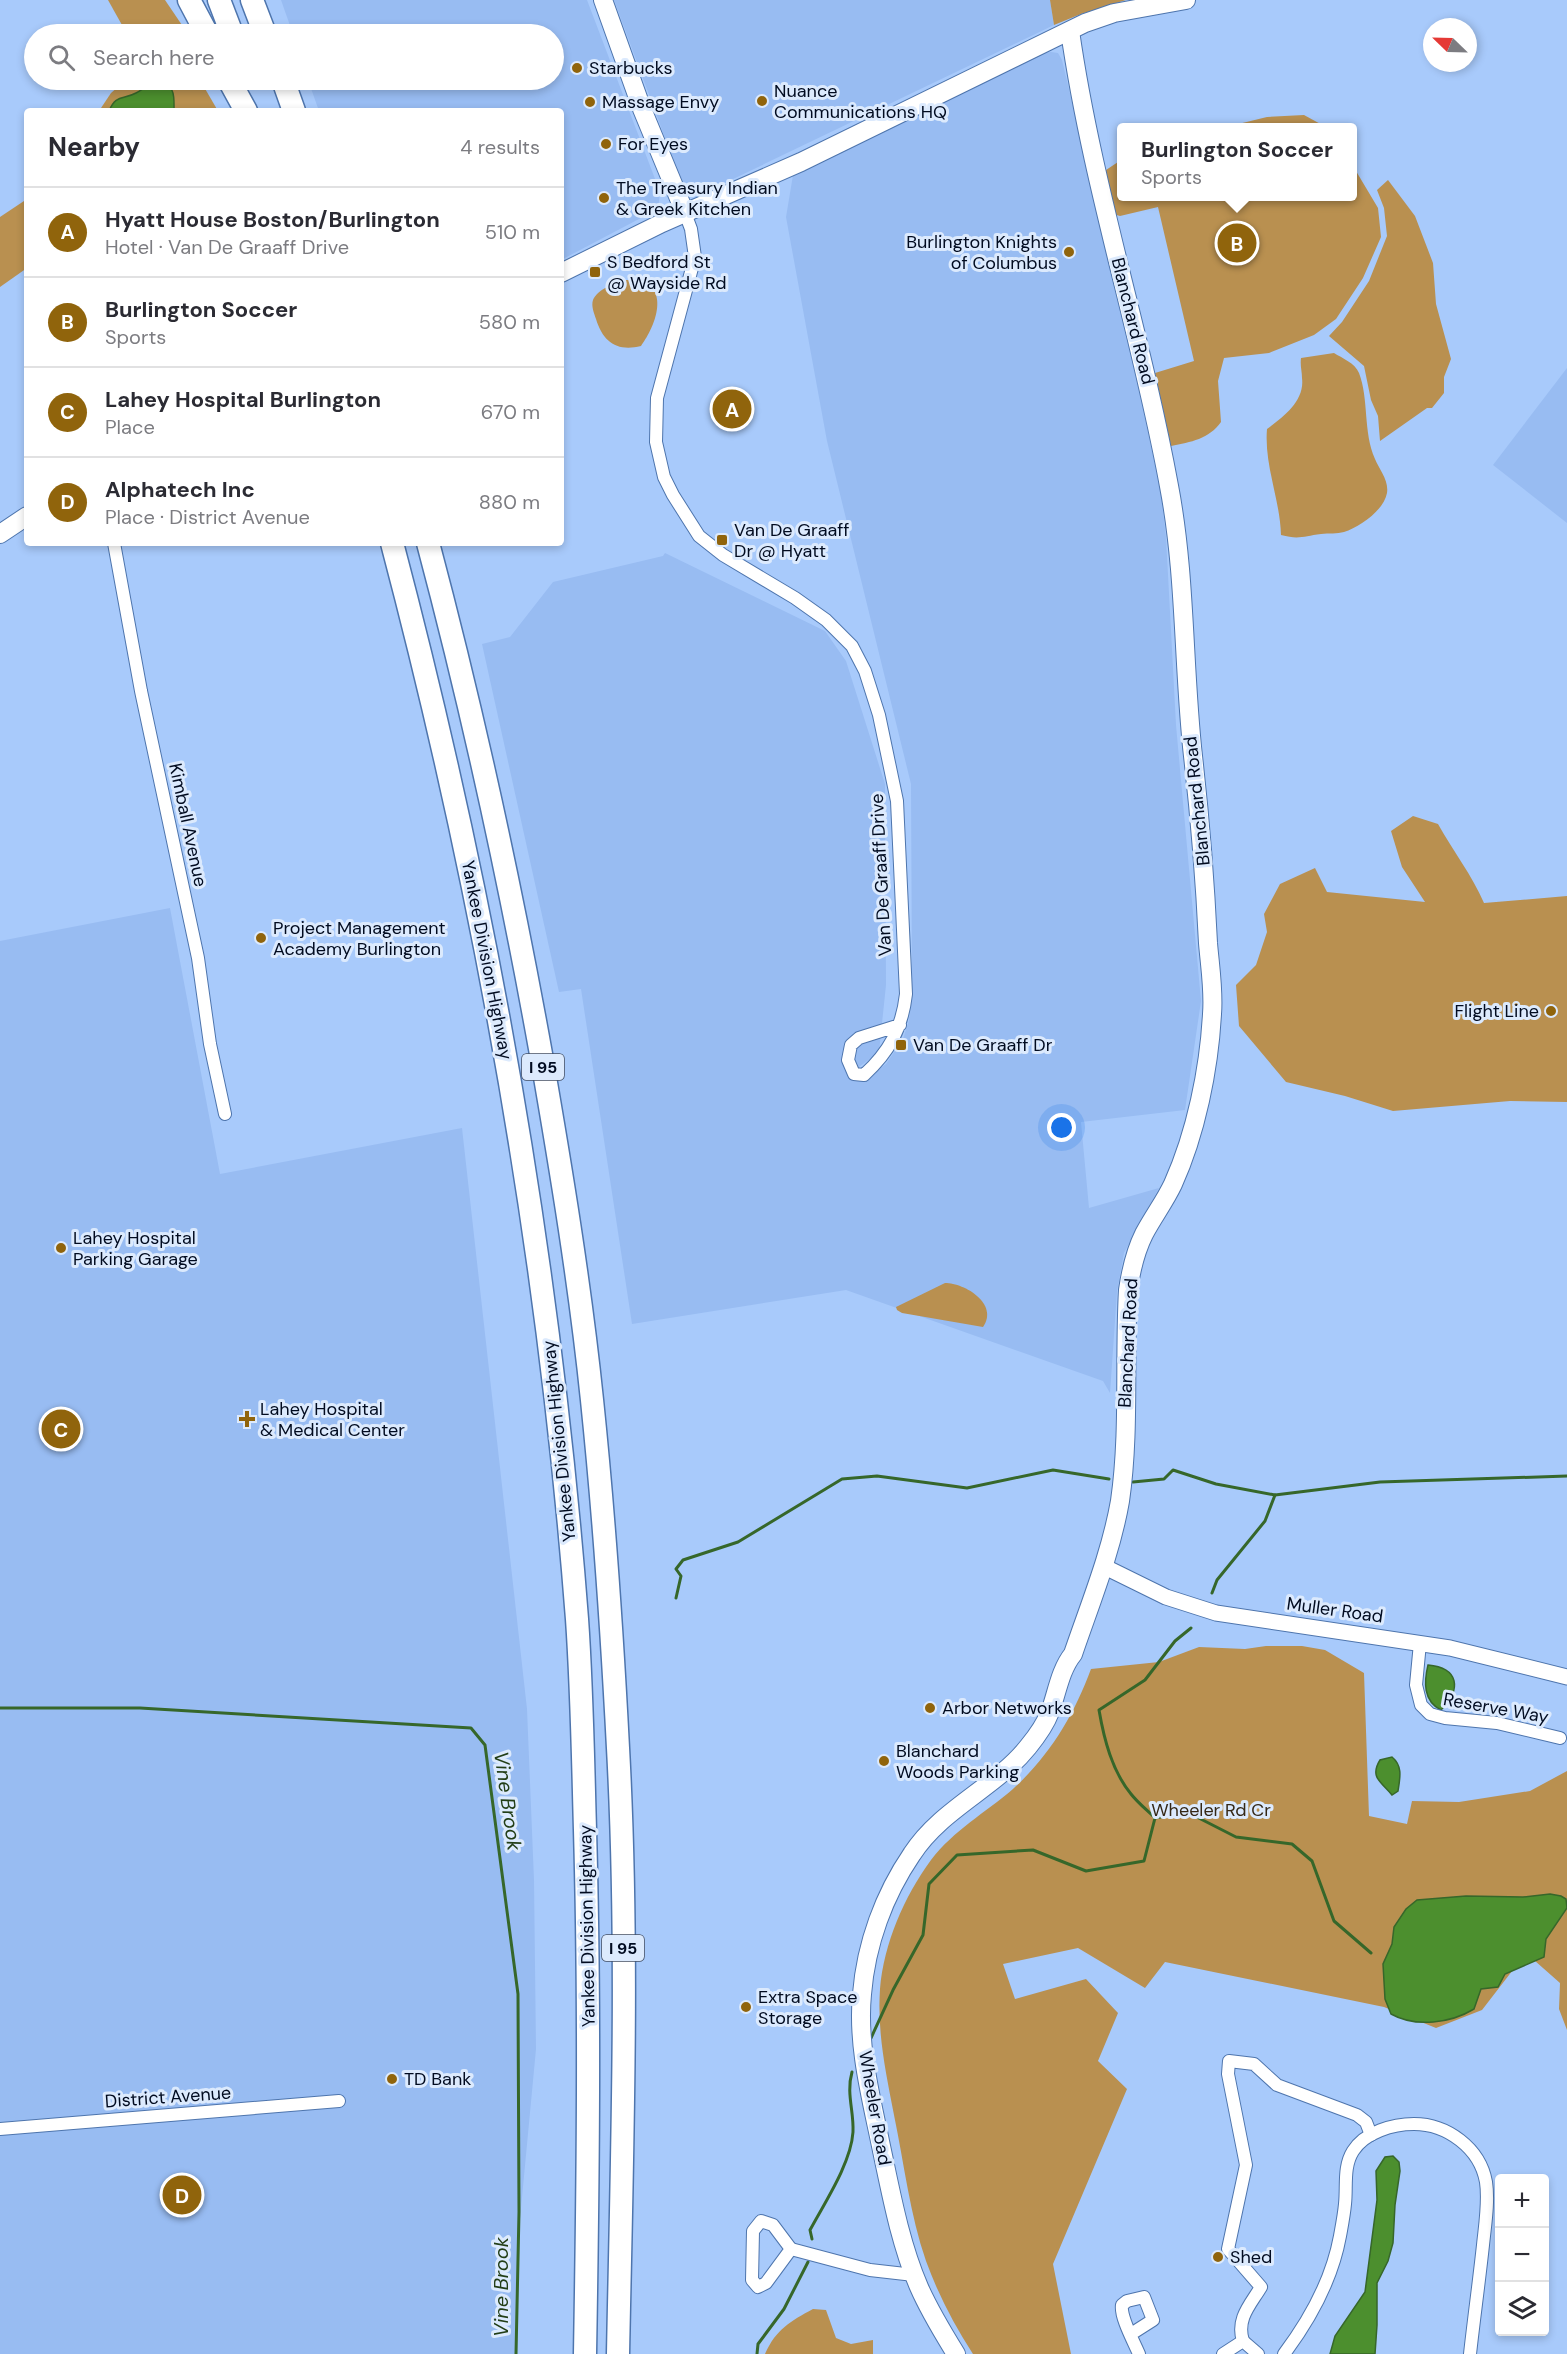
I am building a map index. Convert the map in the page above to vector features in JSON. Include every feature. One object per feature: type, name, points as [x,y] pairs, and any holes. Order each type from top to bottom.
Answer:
[{"type":"highway","points":[[189,0],[202,24]]},
{"type":"highway","points":[[219,0],[227,24]]},
{"type":"highway","points":[[252,0],[262,24]]},
{"type":"highway","points":[[262,0],[265,24]]},
{"type":"highway","points":[[234,90],[244,108]]},
{"type":"highway","points":[[250,90],[256,108]]},
{"type":"highway","points":[[287,90],[293,108]]},
{"type":"highway","name":"Yankee Division Highway","points":[[393,546],[426,672],[460,820],[507,1067],[545,1309],[563,1463],[583,1715],[589,1995],[585,2354]]},
{"type":"highway","name":"Yankee Division Highway","points":[[429,546],[474,725],[532,1002],[560,1163],[592,1397],[605,1546],[619,1774],[624,2033],[618,2354]]},
{"type":"highway","points":[[619,2296],[629,2354]]},
{"type":"highway","points":[[579,2354],[585,2328]]},
{"type":"main road","points":[[603,0],[642,108],[685,213]]},
{"type":"main road","points":[[564,272],[685,213],[801,162],[1070,31],[1114,13],[1186,0]]},
{"type":"main road","name":"Blanchard Road","points":[[1070,31],[1089,145],[1143,356],[1175,523],[1182,590],[1188,712],[1206,882],[1212,995],[1206,1059],[1189,1140],[1171,1189],[1144,1235],[1132,1268],[1127,1313],[1124,1465],[1114,1528],[1103,1566]]},
{"type":"main road","points":[[0,534],[24,518]]},
{"type":"main road","name":"Wheeler Road","points":[[956,2354],[919,2287],[890,2188],[865,2066],[862,1996],[871,1941],[896,1880],[926,1835],[1013,1763],[1040,1732],[1049,1715],[1066,1662],[1073,1654],[1103,1566]]},
{"type":"street","name":"Van De Graaff Drive","points":[[685,213],[695,251],[657,398],[655,422],[660,462],[673,495],[705,541],[723,555],[795,598],[826,620],[852,646],[866,671],[877,706],[897,801],[906,994],[900,1025],[892,1044],[881,1059],[864,1075],[854,1074],[848,1060],[851,1045],[859,1038],[900,1025]]},
{"type":"street","name":"Kimball Avenue","points":[[115,546],[141,691],[198,958],[210,1044],[225,1114]]},
{"type":"street","name":"Muller Road","points":[[1103,1566],[1159,1594],[1216,1613],[1450,1648],[1567,1677]]},
{"type":"street","name":"Reserve Way","points":[[1420,1643],[1416,1685],[1420,1705],[1430,1714],[1445,1718],[1497,1723],[1560,1738]]},
{"type":"street","points":[[1258,2354],[1243,2341],[1240,2324],[1261,2287],[1228,2249],[1246,2165],[1228,2074],[1229,2061],[1254,2064],[1277,2085],[1357,2115],[1366,2122],[1371,2135]]},
{"type":"street","name":"District Avenue","points":[[0,2128],[339,2102]]},
{"type":"street","points":[[1284,2354],[1310,2318],[1321,2296],[1340,2239],[1348,2163],[1353,2151],[1371,2135],[1397,2126],[1430,2125],[1447,2131],[1462,2141],[1480,2163],[1486,2181],[1486,2215],[1470,2354]]},
{"type":"street","points":[[791,2248],[766,2283],[758,2287],[752,2280],[753,2231],[761,2221],[773,2225],[791,2248],[870,2270],[915,2275]]},
{"type":"street","points":[[1131,2334],[1139,2354]]},
{"type":"street","points":[[1223,2354],[1243,2341]]},
{"type":"shaded area","points":[[281,0],[587,0],[660,192],[658,209],[564,258],[564,108],[318,108],[312,90],[564,90],[564,24],[289,24]]},
{"type":"shaded area","points":[[614,0],[1050,0],[1054,25],[708,191],[699,192],[692,191],[682,184]]},
{"type":"shaded area","points":[[1042,53],[1058,53],[1062,60],[1124,319],[1161,493],[1166,537],[1176,725],[1201,1001],[1185,1110],[1081,1122],[1089,1208],[1159,1188],[1124,1253],[1117,1292],[1110,1393],[1103,1381],[846,1290],[632,1324],[581,989],[559,992],[482,644],[510,637],[553,582],[663,556],[665,553],[825,631],[846,661],[885,784],[886,985],[879,1052],[859,1067],[861,1081],[886,1064],[903,1039],[909,1020],[912,987],[911,784],[827,441],[786,217],[793,175]]},
{"type":"shaded area","points":[[172,90],[174,108],[111,108],[117,100],[139,91]]},
{"type":"shaded area","points":[[1567,368],[1567,523],[1493,465]]},
{"type":"shaded area","points":[[170,908],[220,1174],[462,1128],[527,1709],[534,1880],[536,2049],[519,2229],[517,2354],[0,2354],[0,941]]},
{"type":"shaded area","points":[[1428,1665],[1446,1670],[1454,1681],[1452,1695],[1441,1710],[1431,1702],[1426,1690]]},
{"type":"shaded area","points":[[1392,1757],[1398,1764],[1400,1777],[1398,1791],[1392,1795],[1376,1776],[1376,1771],[1380,1760]]},
{"type":"shaded area","points":[[1550,1894],[1566,1899],[1567,1908],[1546,1939],[1544,1957],[1505,1974],[1498,1987],[1481,1989],[1474,2009],[1455,2018],[1422,2022],[1391,2014],[1385,1999],[1383,1964],[1392,1944],[1394,1927],[1406,1909],[1417,1900]]},
{"type":"shaded area","points":[[1393,2156],[1399,2162],[1400,2171],[1393,2243],[1388,2261],[1377,2283],[1375,2354],[1330,2354],[1335,2336],[1365,2292],[1377,2200],[1376,2171],[1385,2157]]},
{"type":"green space","points":[[108,0],[165,0],[181,24],[121,24]]},
{"type":"green space","points":[[1050,0],[1126,0],[1054,25]]},
{"type":"green space","points":[[114,90],[206,90],[216,108],[101,108]]},
{"type":"green space","points":[[1304,115],[1319,123],[1242,123],[1267,117]]},
{"type":"green space","points":[[1117,163],[1117,201],[1357,201],[1357,173],[1378,208],[1381,237],[1363,278],[1336,319],[1314,335],[1269,353],[1224,358],[1218,381],[1221,422],[1205,436],[1171,446],[1155,373],[1194,361],[1158,207],[1120,216],[1113,214],[1103,172]]},
{"type":"green space","points":[[1388,180],[1415,216],[1433,263],[1436,304],[1451,359],[1444,377],[1444,393],[1432,408],[1427,408],[1380,441],[1378,416],[1371,400],[1364,366],[1329,336],[1342,322],[1369,281],[1387,236],[1384,208],[1377,190]]},
{"type":"green space","points":[[24,201],[24,270],[0,287],[0,217]]},
{"type":"green space","points":[[624,280],[643,281],[656,294],[657,312],[650,331],[641,346],[632,348],[618,346],[607,339],[599,327],[592,305],[598,293]]},
{"type":"green space","points":[[1334,353],[1351,364],[1359,373],[1371,449],[1385,479],[1387,493],[1376,511],[1364,522],[1350,530],[1301,537],[1281,535],[1268,456],[1267,429],[1292,408],[1300,394],[1301,358]]},
{"type":"green space","points":[[1413,816],[1438,824],[1484,903],[1567,896],[1567,1102],[1510,1101],[1393,1111],[1345,1096],[1286,1082],[1239,1026],[1236,985],[1256,965],[1267,932],[1264,914],[1280,884],[1315,868],[1327,892],[1425,902],[1402,867],[1391,831]]},
{"type":"green space","points":[[945,1283],[962,1287],[978,1296],[987,1310],[987,1319],[983,1327],[902,1313],[897,1310],[896,1307]]},
{"type":"green space","name":"Wheeler Rd Cr","points":[[1266,1646],[1302,1646],[1325,1650],[1364,1673],[1369,1816],[1407,1824],[1412,1801],[1459,1802],[1530,1791],[1567,1771],[1567,2030],[1559,2009],[1560,1983],[1526,1953],[1482,2010],[1436,2028],[1384,2007],[1165,1962],[1145,1988],[1078,1948],[1003,1964],[1015,1999],[1086,1979],[1118,2013],[1098,2061],[1127,2089],[1053,2264],[1071,2354],[973,2354],[941,2297],[920,2243],[885,2068],[881,2037],[880,1989],[886,1955],[897,1921],[912,1889],[940,1849],[1013,1789],[1060,1734],[1091,1669],[1159,1662],[1199,1647],[1245,1649]]},
{"type":"green space","points":[[813,2309],[826,2310],[836,2338],[851,2344],[873,2340],[873,2354],[765,2354],[779,2332]]},
{"type":"waterway","points":[[676,1598],[681,1576],[676,1569],[683,1560],[738,1542],[842,1479],[877,1476],[967,1488],[1053,1470],[1109,1479]]},
{"type":"waterway","points":[[1133,1482],[1164,1479],[1173,1470],[1216,1484],[1275,1495],[1380,1482],[1567,1476]]},
{"type":"waterway","points":[[1212,1593],[1217,1580],[1265,1521],[1275,1495]]},
{"type":"waterway","points":[[1155,1818],[1124,1785],[1106,1743],[1099,1710],[1145,1680],[1175,1641],[1191,1628]]},
{"type":"waterway","name":"Vine Brook","points":[[0,1708],[140,1708],[471,1728],[485,1745],[518,1994],[519,2212],[516,2354]]},
{"type":"waterway","points":[[1155,1818],[1187,1812],[1236,1837],[1292,1844],[1312,1861],[1334,1921],[1371,1953]]},
{"type":"waterway","points":[[871,2038],[893,1990],[923,1935],[929,1884],[957,1855],[1033,1850],[1086,1871],[1144,1861],[1155,1818]]},
{"type":"waterway","points":[[812,2239],[810,2230],[836,2182],[851,2144],[853,2124],[850,2080],[852,2072]]},
{"type":"waterway","points":[[757,2354],[758,2344],[784,2309],[808,2262]]},
{"type":"place","name":"Starbucks","points":[[577,68]]},
{"type":"place","name":"Nuance Communications HQ","points":[[762,101]]},
{"type":"place","name":"Massage Envy","points":[[590,102]]},
{"type":"place","name":"For Eyes","points":[[606,144]]},
{"type":"place","name":"The Treasury Indian & Greek Kitchen","points":[[604,198]]},
{"type":"place","name":"Burlington Soccer","points":[[1237,243]]},
{"type":"place","name":"Burlington Knights of Columbus","points":[[1069,252]]},
{"type":"place","name":"S Bedford St @ Wayside Rd","points":[[595,272]]},
{"type":"place","name":"Hyatt House Boston/Burlington","points":[[732,409]]},
{"type":"place","name":"Van De Graaff Dr @ Hyatt","points":[[722,540]]},
{"type":"place","name":"Project Management Academy Burlington","points":[[261,938]]},
{"type":"place","name":"Flight Line","points":[[1551,1011]]},
{"type":"place","name":"Van De Graaff Dr","points":[[901,1045]]},
{"type":"place","name":"Lahey Hospital Parking Garage","points":[[61,1248]]},
{"type":"place","name":"Lahey Hospital & Medical Center","points":[[247,1419]]},
{"type":"place","name":"Lahey Hospital Burlington","points":[[61,1429]]},
{"type":"place","name":"Arbor Networks","points":[[930,1708]]},
{"type":"place","name":"Blanchard Woods Parking","points":[[884,1761]]},
{"type":"place","name":"Extra Space Storage","points":[[746,2007]]},
{"type":"place","name":"TD Bank","points":[[392,2079]]},
{"type":"place","name":"Alphatech Inc","points":[[182,2195]]},
{"type":"place","name":"Shed","points":[[1218,2257]]}]
